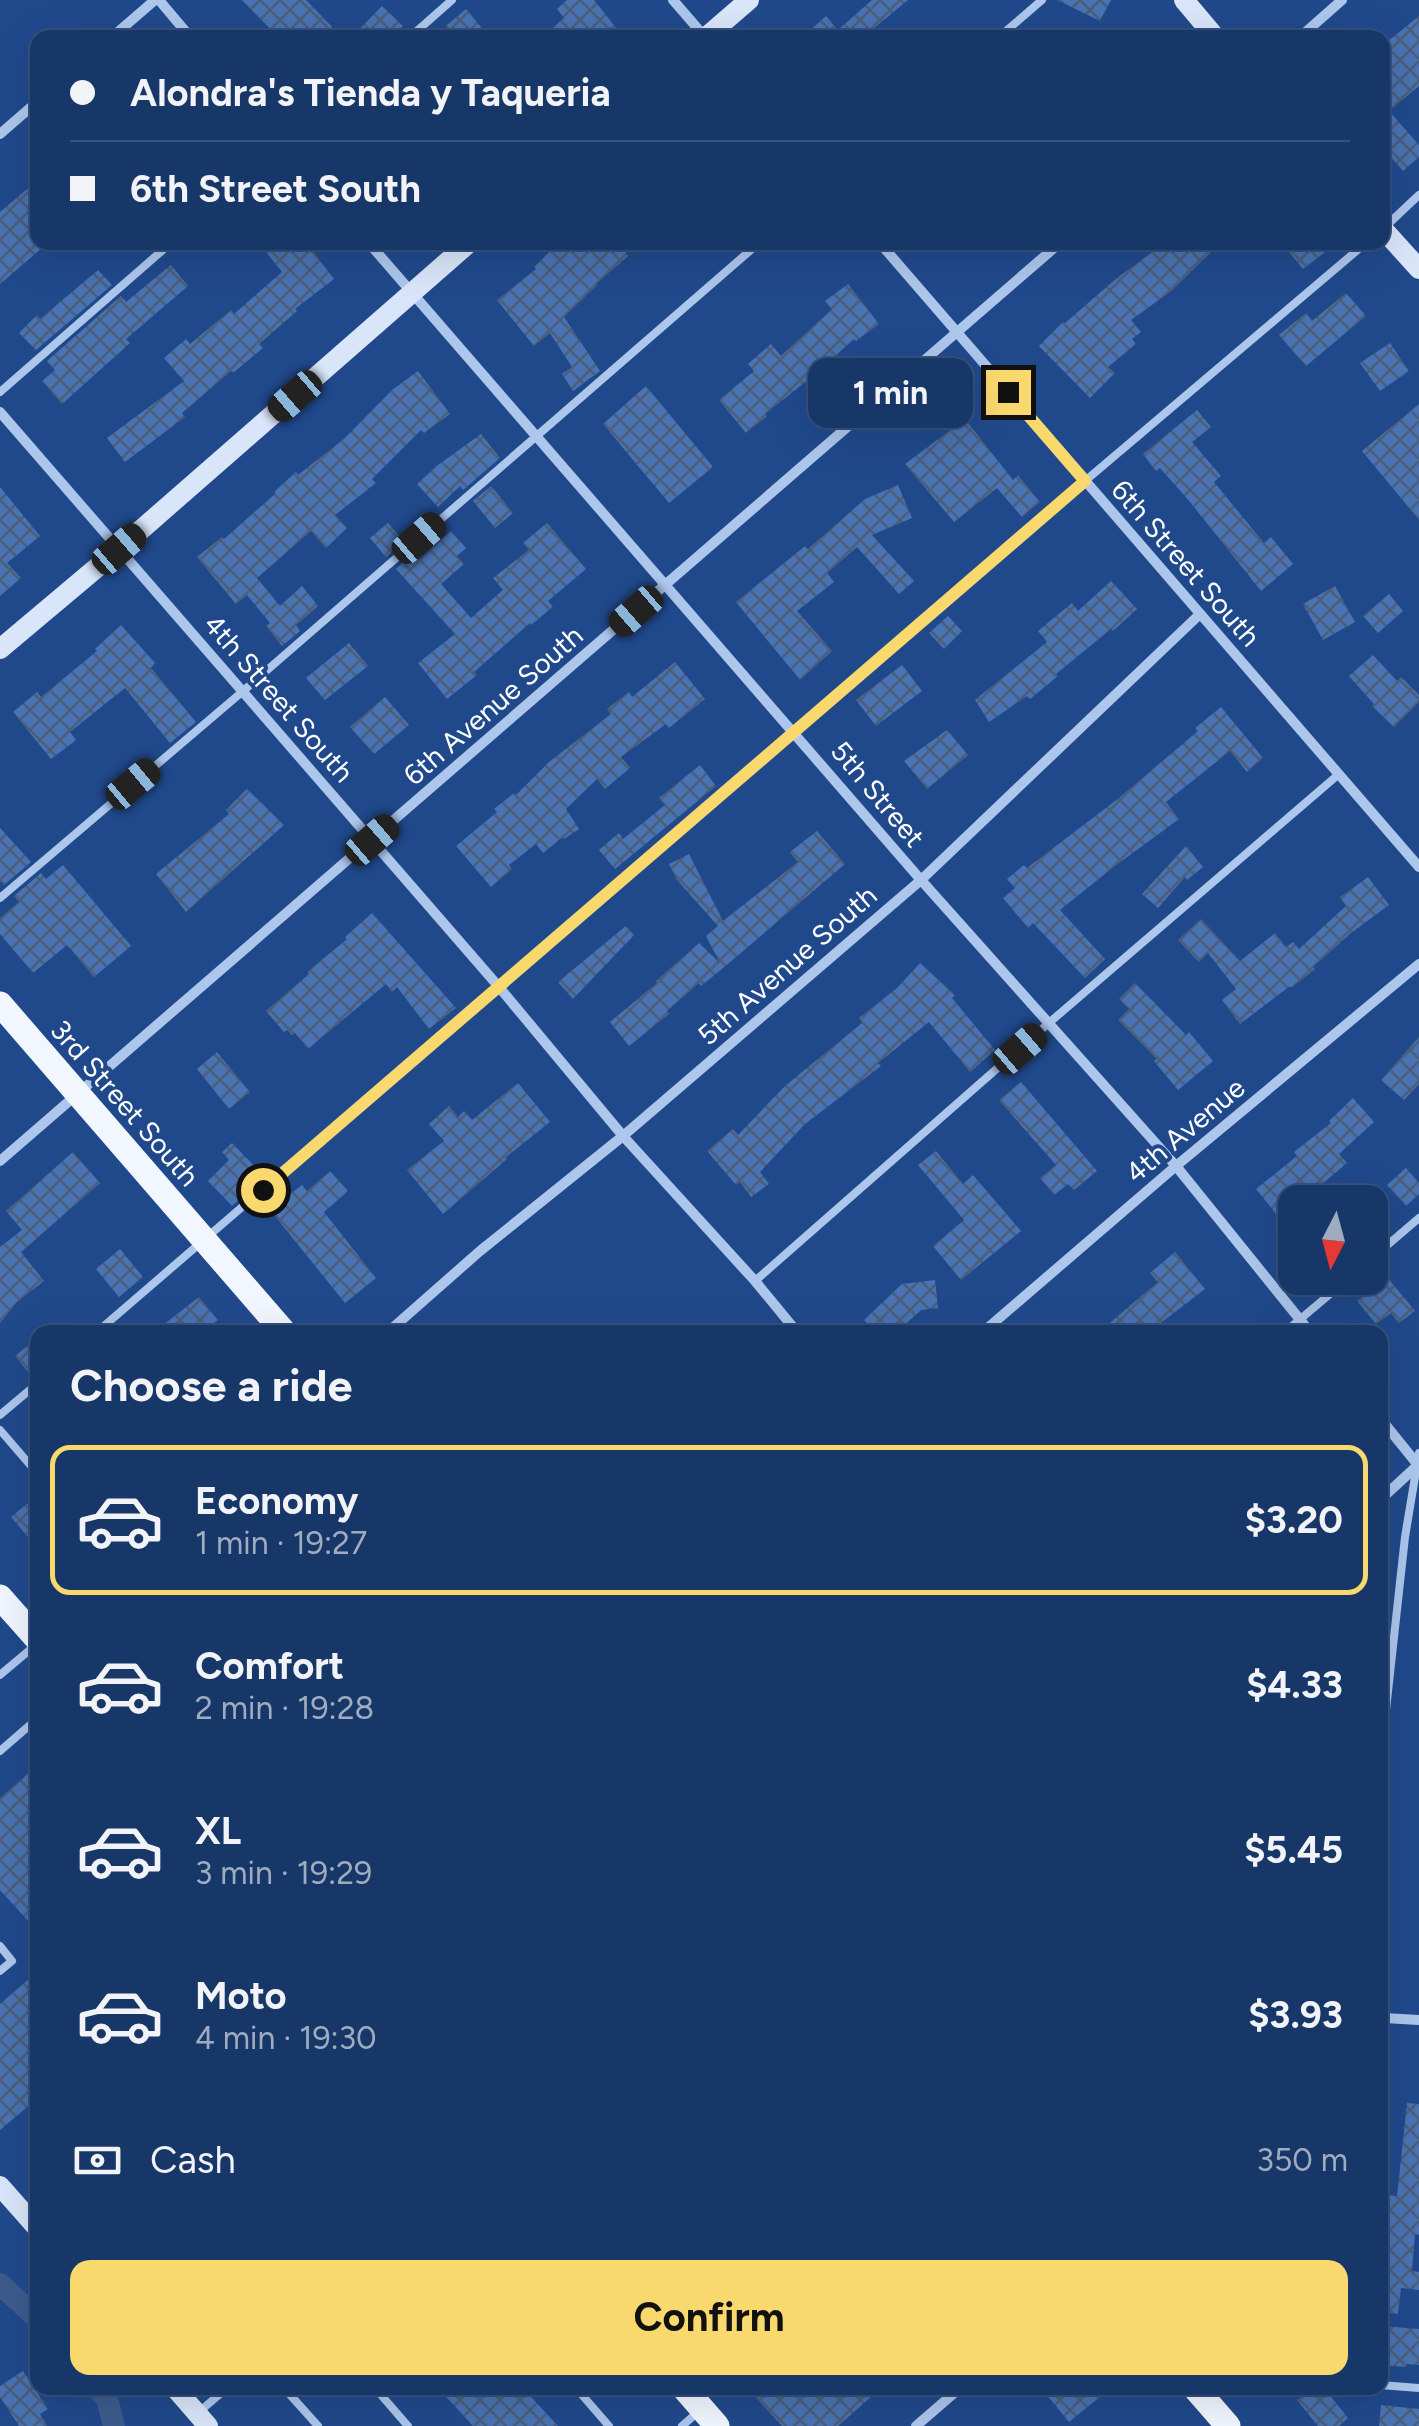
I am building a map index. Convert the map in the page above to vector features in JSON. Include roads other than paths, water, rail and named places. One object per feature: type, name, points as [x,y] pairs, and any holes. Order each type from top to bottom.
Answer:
[{"type":"main road","name":"3rd Street South","points":[[0,1004],[278,1325]]},
{"type":"main road","points":[[0,1597],[30,1633]]},
{"type":"main road","points":[[690,2395],[710,2417]]},
{"type":"main road","points":[[1200,2395],[1223,2424]]},
{"type":"street","points":[[121,30],[157,0],[184,30]]},
{"type":"street","points":[[673,0],[699,30]]},
{"type":"street","points":[[713,30],[749,0]]},
{"type":"street","points":[[1184,0],[1209,30]]},
{"type":"street","points":[[1307,30],[1342,0]]},
{"type":"street","points":[[0,134],[30,108]]},
{"type":"street","points":[[1390,236],[1419,268]]},
{"type":"street","name":"5th Street","points":[[375,250],[921,880],[1176,1166],[1304,1325]]},
{"type":"street","points":[[0,649],[461,250]]},
{"type":"street","name":"6th Street South","points":[[886,250],[1419,866]]},
{"type":"street","name":"6th Avenue South","points":[[0,1161],[1053,250]]},
{"type":"street","name":"4th Street South","points":[[0,412],[791,1325]]},
{"type":"street","name":"5th Avenue South","points":[[396,1325],[480,1251],[624,1136],[921,880],[1200,614]]},
{"type":"street","name":"4th Avenue","points":[[991,1325],[1419,964]]},
{"type":"street","points":[[1388,1428],[1419,1465],[1388,1493]]},
{"type":"street","points":[[1388,2018],[1419,2020]]},
{"type":"street","points":[[0,2186],[30,2220]]},
{"type":"street","points":[[181,2395],[203,2420]]},
{"type":"street","points":[[916,2426],[950,2395]]},
{"type":"lane","points":[[418,30],[452,0]]},
{"type":"lane","points":[[1007,30],[1042,0]]},
{"type":"lane","points":[[1390,222],[1419,195]]},
{"type":"lane","points":[[0,392],[163,250]]},
{"type":"lane","points":[[0,898],[751,250]]},
{"type":"lane","points":[[105,1325],[1358,250]]},
{"type":"lane","points":[[754,1281],[1338,774]]},
{"type":"lane","points":[[1388,1245],[1419,1218]]},
{"type":"lane","points":[[1294,1325],[1329,1295]]},
{"type":"lane","points":[[0,1415],[30,1390]]},
{"type":"lane","points":[[0,1430],[30,1465]]},
{"type":"lane","points":[[1388,1694],[1419,1453]]},
{"type":"lane","points":[[0,1676],[30,1649]]},
{"type":"lane","points":[[0,1752],[30,1725]]},
{"type":"lane","points":[[0,1946],[12,1960],[0,1971]]},
{"type":"lane","points":[[1388,2385],[1419,2388]]},
{"type":"lane","points":[[203,2420],[222,2395]]},
{"type":"lane","points":[[290,2395],[318,2426]]},
{"type":"lane","points":[[381,2395],[408,2426]]},
{"type":"lane","points":[[582,2395],[609,2426]]},
{"type":"lane","points":[[682,2426],[710,2417]]},
{"type":"waterway","points":[[0,2284],[30,2312]]},
{"type":"waterway","points":[[103,2395],[114,2426]]}]
